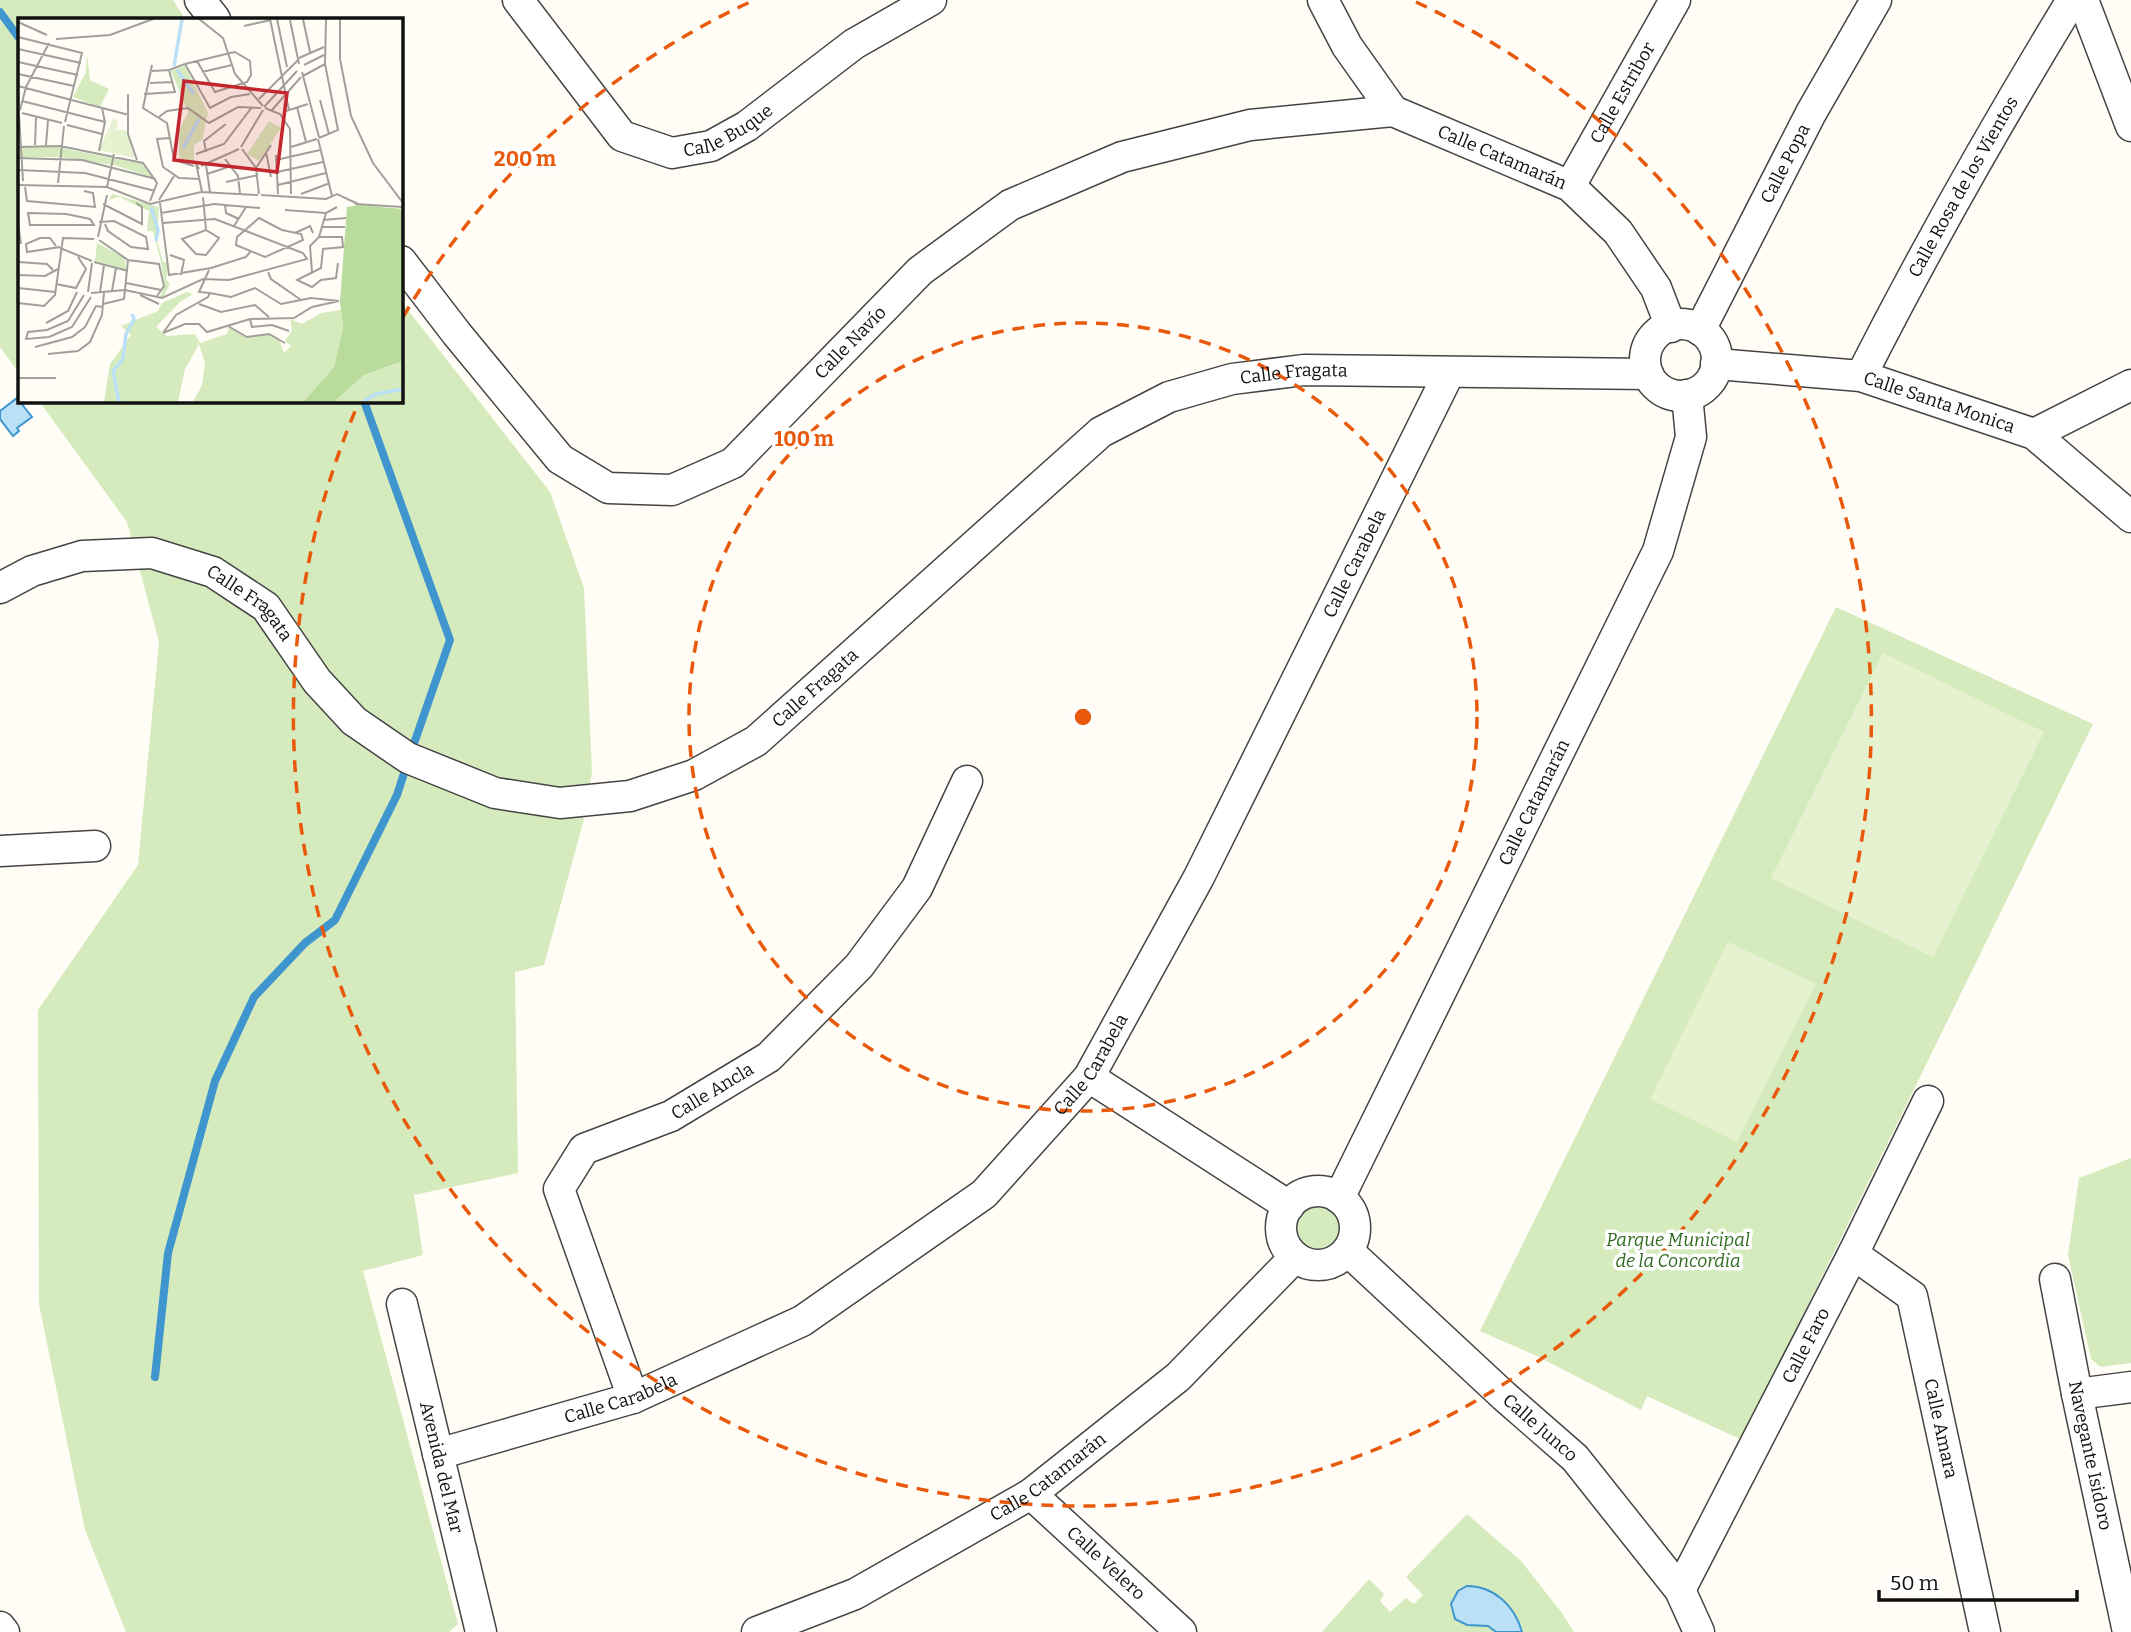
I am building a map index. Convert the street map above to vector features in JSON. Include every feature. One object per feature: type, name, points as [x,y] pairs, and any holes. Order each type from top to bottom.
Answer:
[{"type":"street","points":[[200,0],[214,18]]},
{"type":"street","name":"Calle Buque","points":[[518,0],[622,136],[673,153],[711,146],[747,126],[854,44],[931,0]]},
{"type":"street","points":[[1322,0],[1348,46],[1393,111]]},
{"type":"street","name":"Calle Estribor","points":[[1570,186],[1675,0]]},
{"type":"street","name":"Calle Popa","points":[[1686,328],[1876,0]]},
{"type":"street","name":"Calle Rosa de los Vientos","points":[[1861,376],[1903,294],[2004,112],[2072,0]]},
{"type":"street","points":[[2083,0],[2131,126]]},
{"type":"street","name":"Calle Catamarán","points":[[1393,111],[1570,186],[1618,232],[1686,328]]},
{"type":"street","name":"Calle Navío","points":[[402,262],[560,459],[608,488],[672,490],[733,463],[920,271],[1010,205],[1122,157],[1250,125],[1393,111]]},
{"type":"street","points":[[1666,328],[1686,328],[1709,338],[1714,348],[1716,364],[1711,381],[1703,389],[1693,394],[1670,395],[1659,389],[1648,374],[1645,356],[1656,335],[1666,328]]},
{"type":"street","name":"Calle Santa Monica","points":[[1716,364],[1861,376],[2034,434],[2131,517]]},
{"type":"street","name":"Calle Fragata","points":[[0,588],[32,571],[82,556],[152,553],[213,572],[267,607],[317,681],[354,721],[408,758],[495,793],[528,799],[560,803],[629,796],[694,775],[756,741],[1101,432],[1169,397],[1232,379],[1304,370],[1648,374]]},
{"type":"street","name":"Calle Carabela","points":[[438,1454],[633,1398],[802,1321],[984,1194],[1089,1077],[1199,877],[1449,373]]},
{"type":"street","points":[[2034,434],[2131,385]]},
{"type":"street","name":"Calle Catamarán","points":[[1339,1198],[1658,551],[1691,437],[1687,395]]},
{"type":"street","name":"Calle Ancla","points":[[633,1398],[559,1189],[584,1149],[671,1116],[769,1057],[859,965],[917,888],[967,781]]},
{"type":"street","points":[[0,850],[95,846]]},
{"type":"street","points":[[1089,1077],[1289,1206]]},
{"type":"street","name":"Calle Faro","points":[[1680,1590],[1853,1254],[1928,1101]]},
{"type":"street","points":[[1328,1193],[1339,1198],[1353,1217],[1355,1228],[1348,1251],[1329,1264],[1305,1263],[1295,1257],[1283,1238],[1284,1216],[1289,1206],[1306,1194],[1328,1193]]},
{"type":"street","name":"Calle Junco","points":[[1348,1251],[1575,1458],[1680,1590],[1699,1632]]},
{"type":"street","name":"Calle Amara","points":[[1853,1254],[1912,1296],[1985,1632]]},
{"type":"street","name":"Calle Catamarán","points":[[757,1632],[855,1594],[1031,1494],[1178,1377],[1295,1257]]},
{"type":"street","name":"Navegante Isidoro","points":[[2056,1279],[2077,1394],[2128,1632]]},
{"type":"street","name":"Avenida del Mar","points":[[402,1304],[481,1632]]},
{"type":"street","points":[[2077,1394],[2131,1387]]},
{"type":"street","name":"Calle Velero","points":[[1031,1494],[1169,1629]]},
{"type":"street","points":[[0,1627],[4,1632]]},
{"type":"green space","points":[[0,0],[173,0],[184,18],[18,18],[18,372],[0,347]]},
{"type":"green space","points":[[402,302],[550,492],[584,588],[592,772],[583,823],[544,965],[515,972],[518,1173],[414,1195],[423,1255],[363,1271],[458,1624],[449,1632],[126,1632],[85,1530],[39,1304],[38,1010],[138,865],[159,642],[127,522],[40,402],[402,402]]},
{"type":"green space","name":"Parque Municipal de la Concordia","points":[[1836,607],[2093,724],[1742,1440],[1647,1396],[1641,1410],[1537,1356],[1480,1331]]},
{"type":"green space","points":[[1883,653],[2044,732],[1933,957],[1771,878]]},
{"type":"green space","points":[[1728,942],[1816,984],[1737,1142],[1650,1099]]},
{"type":"green space","points":[[2131,1158],[2131,1363],[2101,1367],[2091,1359],[2068,1255],[2079,1178]]},
{"type":"green space","points":[[1318,1206],[1335,1212],[1341,1229],[1335,1246],[1318,1252],[1301,1246],[1295,1229],[1301,1212]]},
{"type":"green space","points":[[1467,1514],[1521,1561],[1574,1632],[1322,1632],[1369,1579],[1384,1594],[1380,1601],[1390,1612],[1406,1598],[1414,1604],[1423,1595],[1406,1577]]},
{"type":"water","points":[[17,398],[32,417],[17,428],[19,431],[13,436],[0,419],[0,411]]},
{"type":"water","points":[[1467,1586],[1486,1590],[1502,1599],[1514,1614],[1522,1632],[1496,1632],[1488,1626],[1467,1625],[1455,1619],[1451,1604],[1458,1591]]},
{"type":"waterway","points":[[0,12],[18,37]]},
{"type":"waterway","points":[[364,402],[450,640],[411,752]]},
{"type":"waterway","points":[[155,1377],[168,1253],[215,1081],[254,997],[305,943],[335,920],[397,795],[407,764]]}]
